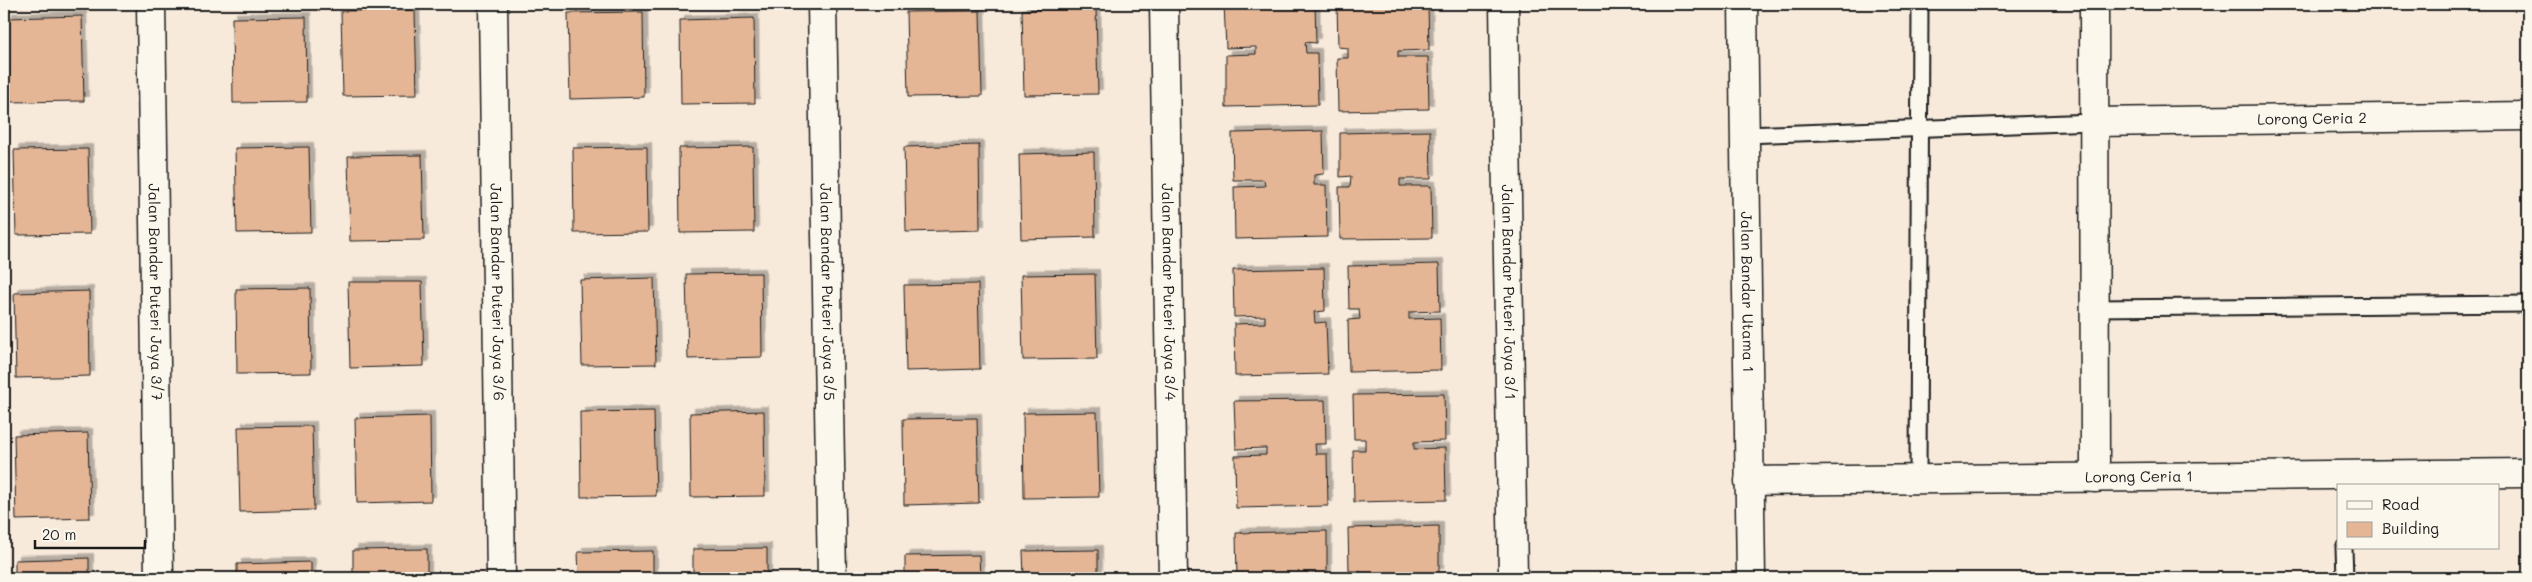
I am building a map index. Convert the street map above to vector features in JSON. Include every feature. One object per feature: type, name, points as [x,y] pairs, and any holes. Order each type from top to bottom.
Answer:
[{"type":"street","name":"Jalan Bandar Puteri Jaya 3/7","points":[[151,4],[159,578]]},
{"type":"street","name":"Jalan Bandar Puteri Jaya 3/6","points":[[493,4],[501,578]]},
{"type":"street","name":"Jalan Bandar Puteri Jaya 3/5","points":[[822,4],[832,578]]},
{"type":"street","name":"Jalan Bandar Puteri Jaya 3/4","points":[[1164,4],[1174,578]]},
{"type":"street","name":"Jalan Bandar Puteri Jaya 3/1","points":[[1504,4],[1513,578]]},
{"type":"street","name":"Jalan Bandar Utama 1","points":[[1743,4],[1751,578]]},
{"type":"street","points":[[2094,4],[2095,478]]},
{"type":"street","name":"Lorong Ceria 2","points":[[2094,122],[2528,116]]},
{"type":"street","name":"Lorong Ceria 1","points":[[1749,481],[2095,478],[2342,481],[2528,474]]},
{"type":"lane","points":[[1918,480],[1920,4]]},
{"type":"lane","points":[[1745,135],[2094,122]]},
{"type":"lane","points":[[2094,308],[2528,304]]},
{"type":"lane","points":[[2344,550],[2345,578]]},
{"type":"building","points":[[1224,4],[1315,4],[1316,43],[1305,42],[1306,53],[1317,53],[1318,105],[1226,107],[1226,55],[1256,54],[1256,47],[1226,48]]},
{"type":"building","points":[[1337,4],[1428,4],[1429,50],[1398,51],[1398,57],[1428,57],[1429,109],[1338,111],[1337,58],[1348,58],[1348,48],[1338,47]]},
{"type":"building","points":[[1096,8],[1098,94],[1024,95],[1022,10]]},
{"type":"building","points":[[415,10],[417,95],[343,96],[341,11]]},
{"type":"building","points":[[980,11],[982,96],[908,97],[906,12]]},
{"type":"building","points":[[643,12],[644,97],[570,99],[568,13]]},
{"type":"building","points":[[82,16],[84,101],[10,102],[8,18]]},
{"type":"building","points":[[306,17],[307,102],[233,103],[232,18]]},
{"type":"building","points":[[754,18],[755,103],[681,104],[680,20]]},
{"type":"building","points":[[1323,131],[1324,174],[1314,175],[1314,185],[1326,185],[1327,237],[1235,239],[1234,187],[1265,186],[1264,180],[1233,180],[1232,133]]},
{"type":"building","points":[[1430,131],[1431,179],[1400,179],[1400,186],[1431,186],[1432,238],[1340,239],[1339,187],[1350,187],[1351,176],[1340,177],[1340,133]]},
{"type":"building","points":[[979,145],[980,230],[906,232],[904,147]]},
{"type":"building","points":[[309,147],[311,232],[237,233],[235,148]]},
{"type":"building","points":[[647,147],[648,232],[574,233],[573,148]]},
{"type":"building","points":[[753,147],[754,232],[680,233],[679,148]]},
{"type":"building","points":[[88,149],[90,234],[16,235],[14,150]]},
{"type":"building","points":[[1094,152],[1095,237],[1021,239],[1019,154]]},
{"type":"building","points":[[422,155],[424,240],[350,241],[348,156]]},
{"type":"building","points":[[1439,264],[1440,311],[1409,312],[1409,319],[1440,318],[1441,370],[1349,372],[1348,320],[1360,319],[1359,309],[1349,309],[1348,266]]},
{"type":"building","points":[[1324,268],[1325,311],[1314,312],[1315,323],[1326,322],[1328,374],[1235,376],[1234,324],[1265,323],[1265,316],[1234,317],[1233,270]]},
{"type":"building","points":[[761,273],[762,357],[688,359],[686,274]]},
{"type":"building","points":[[1095,274],[1097,359],[1023,360],[1021,275]]},
{"type":"building","points":[[654,278],[656,364],[582,365],[580,280]]},
{"type":"building","points":[[348,282],[422,282],[424,366],[350,368]]},
{"type":"building","points":[[978,284],[980,369],[906,371],[904,285]]},
{"type":"building","points":[[310,288],[311,373],[237,374],[236,289]]},
{"type":"building","points":[[89,291],[90,376],[16,378],[14,293]]},
{"type":"building","points":[[1444,394],[1445,441],[1414,442],[1414,449],[1445,448],[1446,500],[1354,502],[1353,450],[1365,450],[1365,439],[1354,439],[1353,395]]},
{"type":"building","points":[[1325,400],[1326,444],[1315,444],[1316,454],[1327,454],[1328,506],[1236,508],[1235,456],[1266,455],[1266,448],[1236,449],[1234,401]]},
{"type":"building","points":[[654,411],[656,496],[581,497],[580,412]]},
{"type":"building","points":[[764,411],[765,496],[691,497],[690,413]]},
{"type":"building","points":[[1097,412],[1099,497],[1024,498],[1023,413]]},
{"type":"building","points":[[430,416],[431,501],[357,503],[355,418]]},
{"type":"building","points":[[977,418],[979,503],[904,505],[903,419]]},
{"type":"building","points":[[312,426],[314,510],[240,512],[238,427]]},
{"type":"building","points":[[88,433],[90,518],[16,520],[14,435]]},
{"type":"building","points":[[1439,526],[1439,573],[1409,574],[1409,578],[1359,578],[1360,571],[1349,571],[1348,528]]},
{"type":"building","points":[[1327,531],[1327,575],[1317,575],[1317,578],[1237,578],[1236,533]]},
{"type":"building","points":[[767,548],[767,578],[693,578],[693,549]]},
{"type":"building","points":[[427,549],[427,578],[353,578],[353,550]]},
{"type":"building","points":[[1098,550],[1098,578],[1024,578],[1023,551]]},
{"type":"building","points":[[653,551],[653,578],[579,578],[578,552]]},
{"type":"building","points":[[979,555],[980,578],[905,578],[905,556]]},
{"type":"building","points":[[89,558],[89,578],[15,578],[15,560]]},
{"type":"building","points":[[311,562],[311,578],[237,578],[237,564]]}]
